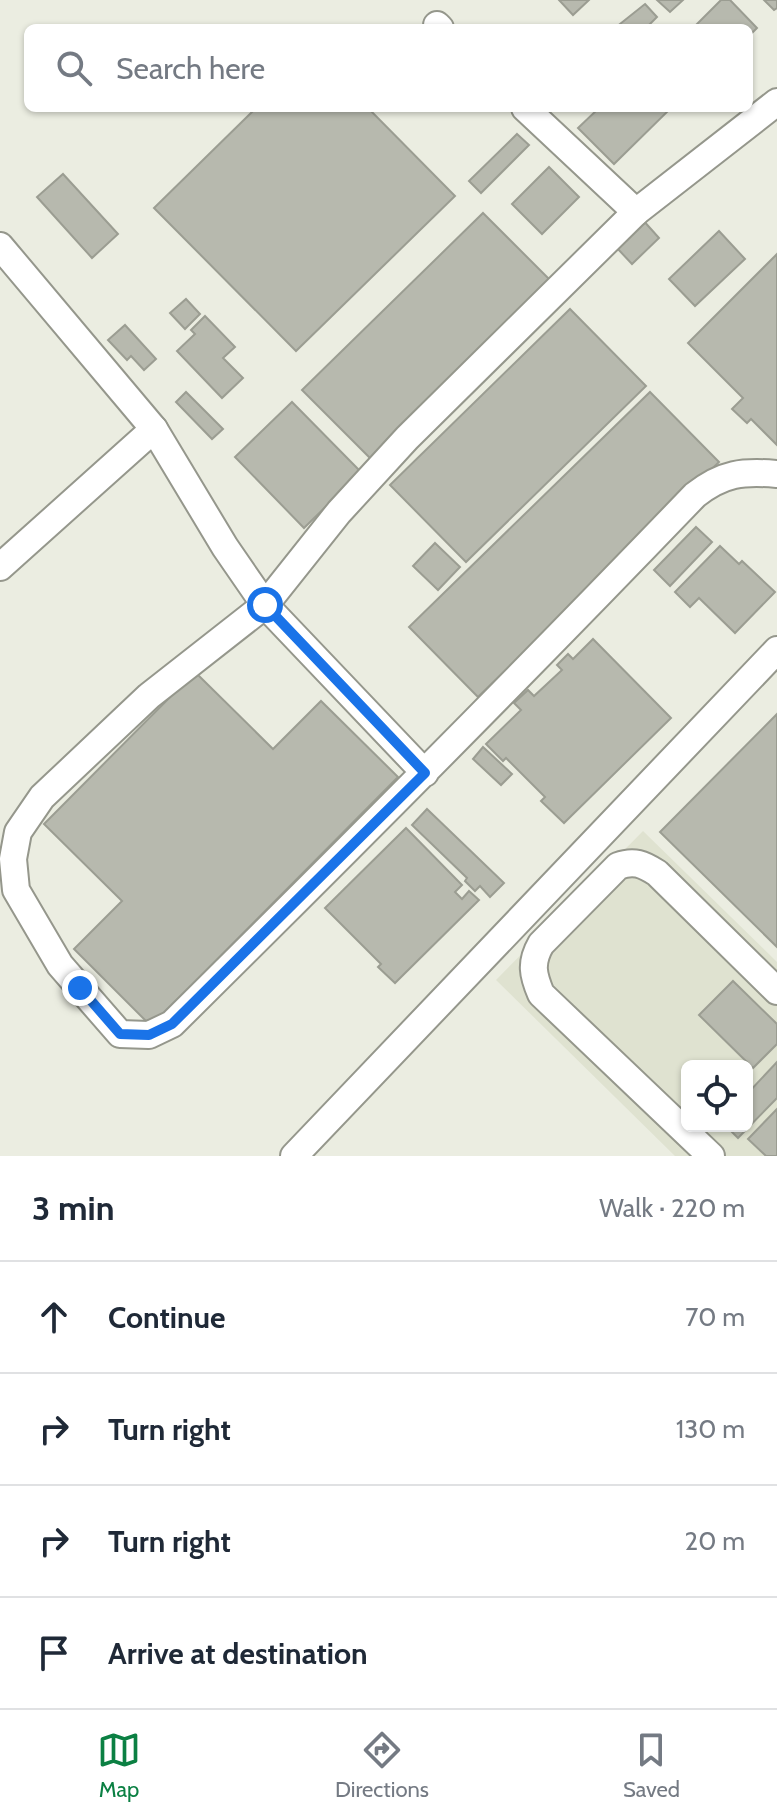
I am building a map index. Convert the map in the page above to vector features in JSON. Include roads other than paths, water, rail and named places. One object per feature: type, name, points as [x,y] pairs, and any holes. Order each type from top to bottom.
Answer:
[{"type":"street","points":[[777,102],[636,212],[407,438],[339,512],[265,605],[149,696],[42,797],[18,832],[13,859],[16,890],[60,965],[120,1034],[149,1035],[172,1024],[425,773],[695,495],[713,481],[736,472],[777,474]]},
{"type":"street","points":[[529,112],[636,212]]},
{"type":"street","points":[[0,246],[154,429],[225,547],[265,605],[425,773]]},
{"type":"street","points":[[0,567],[154,429]]},
{"type":"street","points":[[294,1156],[777,650]]},
{"type":"street","points":[[711,1156],[541,994],[533,975],[533,958],[541,944],[618,866],[630,862],[644,864],[657,873],[777,991]]}]
